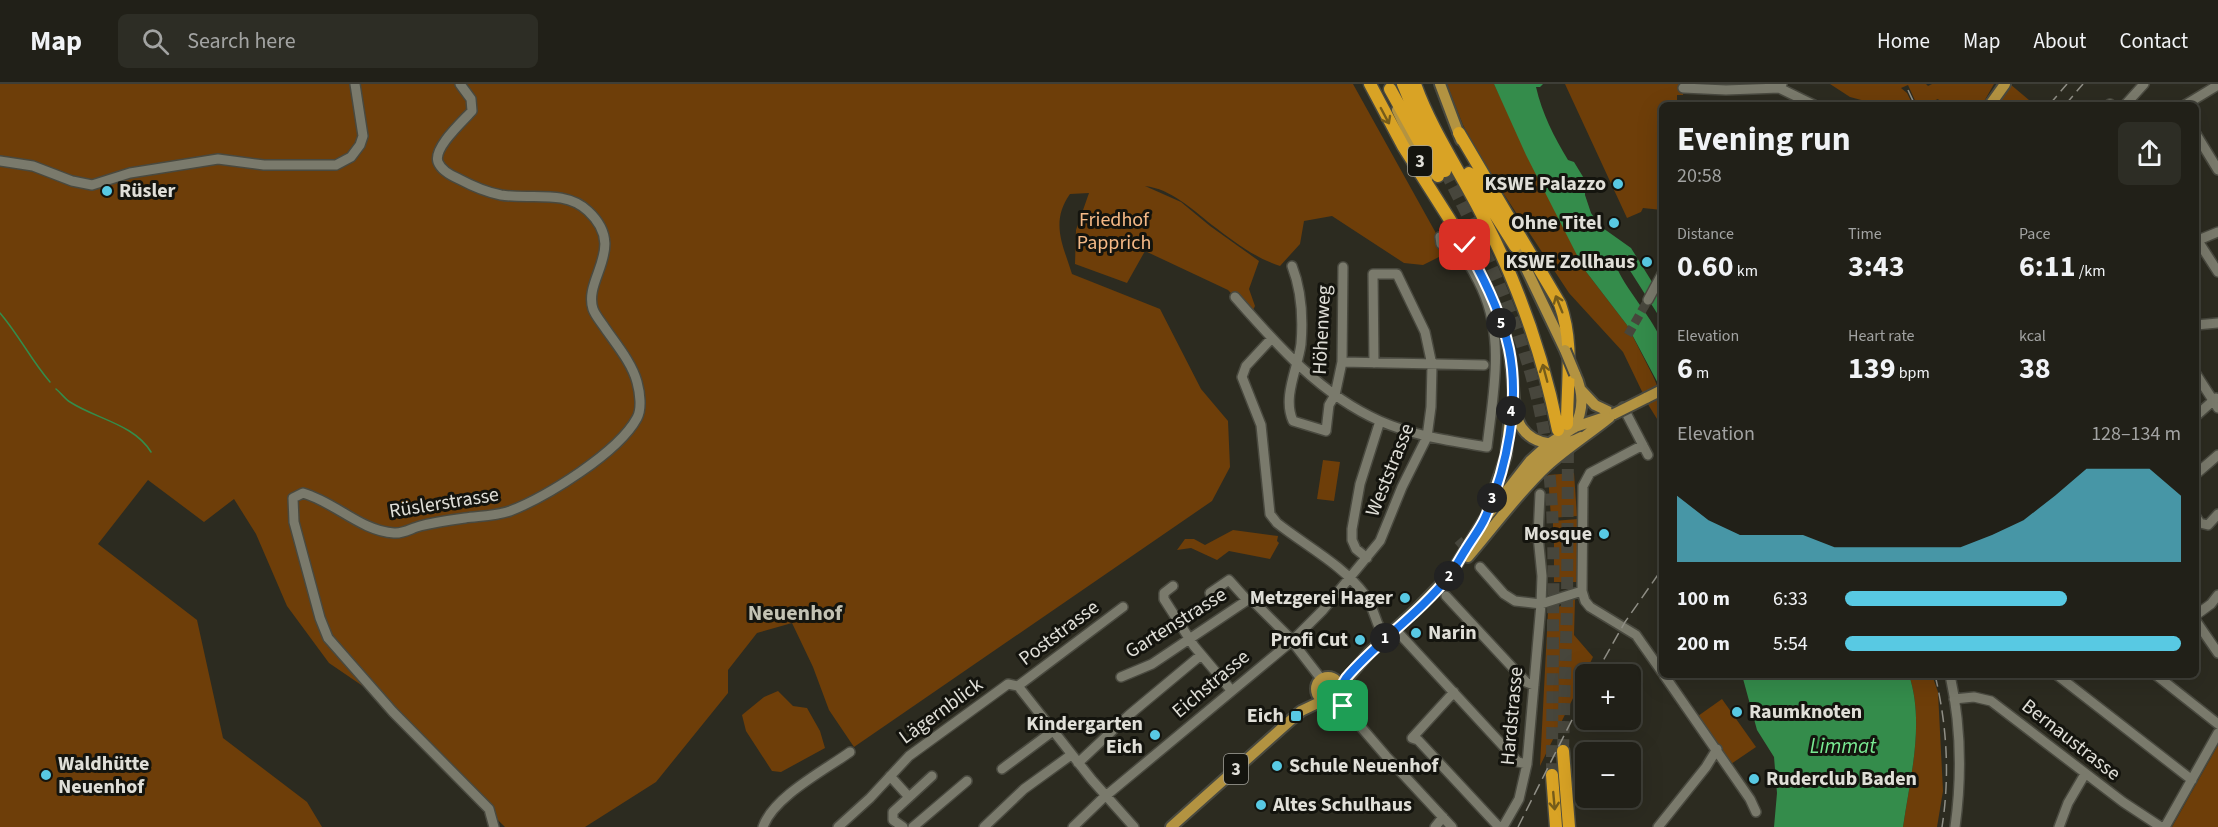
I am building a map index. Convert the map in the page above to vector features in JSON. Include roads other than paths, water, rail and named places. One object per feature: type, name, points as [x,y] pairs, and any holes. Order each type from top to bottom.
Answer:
[{"type":"highway","points":[[1370,84],[1452,235]]},
{"type":"highway","points":[[1389,87],[1442,174],[1403,84]]},
{"type":"highway","points":[[1416,86],[1429,118],[1490,230],[1517,288],[1543,364],[1562,434]]},
{"type":"highway","points":[[1416,86],[1515,246]]},
{"type":"highway","points":[[1458,133],[1560,303],[1570,351],[1562,434]]},
{"type":"highway","points":[[1563,751],[1569,827]]},
{"type":"highway","points":[[1552,775],[1556,827]]},
{"type":"main road","points":[[1440,84],[1469,158],[1515,246],[1565,350],[1581,390],[1581,411],[1562,434]]},
{"type":"main road","points":[[1992,102],[2005,84]]},
{"type":"main road","name":"3","points":[[1389,87],[1452,235],[1482,275],[1495,303],[1508,346],[1517,415],[1521,427],[1538,440],[1562,434],[1581,437]]},
{"type":"main road","name":"3","points":[[1490,521],[1507,451],[1513,380]]},
{"type":"main road","points":[[1581,390],[1595,405],[1618,410]]},
{"type":"main road","points":[[1562,434],[1659,391]]},
{"type":"main road","name":"3","points":[[1490,521],[1546,467],[1618,410]]},
{"type":"main road","name":"3","points":[[1171,827],[1369,653],[1439,588],[1468,556],[1490,521],[1562,434]]},
{"type":"main road","name":"3","points":[[1301,711],[1324,700],[1319,696],[1329,687]]},
{"type":"street","points":[[0,160],[33,166],[72,181],[92,185],[130,173],[153,171],[203,160],[218,159],[264,165],[336,165],[351,157],[360,145],[363,136],[356,84]]},
{"type":"street","name":"Rüslerstrasse","points":[[460,84],[471,99],[472,111],[443,142],[437,154],[438,162],[453,176],[499,195],[574,201],[589,212],[601,229],[605,242],[603,262],[591,295],[593,310],[617,345],[637,382],[640,402],[638,416],[614,445],[592,464],[507,512],[436,522],[396,533],[368,526],[314,496],[303,493],[293,498],[294,522],[320,618],[328,638],[393,712],[489,809],[494,827]]},
{"type":"street","points":[[1770,84],[1781,86],[1809,102]]},
{"type":"street","points":[[2128,102],[2144,84]]},
{"type":"street","points":[[2190,102],[2218,85]]},
{"type":"street","points":[[1683,88],[1726,90],[1781,86]]},
{"type":"street","points":[[2199,139],[2218,170]]},
{"type":"street","points":[[2199,239],[2218,232]]},
{"type":"street","points":[[1235,297],[1297,365],[1335,395],[1380,421],[1427,436],[1487,447],[1496,365],[1494,328],[1482,289],[1452,235]]},
{"type":"street","points":[[2199,243],[2218,272]]},
{"type":"street","points":[[1293,266],[1302,326],[1297,365]]},
{"type":"street","name":"Höhenweg","points":[[1297,365],[1291,380],[1290,415],[1293,421],[1326,435],[1329,405],[1335,395],[1342,367],[1343,267]]},
{"type":"street","name":"Weststrasse","points":[[1292,641],[1323,610],[1380,541],[1402,487],[1427,436],[1431,407],[1432,365],[1425,332],[1398,274],[1373,274],[1374,363]]},
{"type":"street","points":[[1648,300],[1658,280]]},
{"type":"street","points":[[2199,325],[2218,323]]},
{"type":"street","points":[[1272,338],[1246,366],[1242,376],[1261,425],[1270,514],[1277,523],[1350,579],[1369,601],[1377,624],[1385,637]]},
{"type":"street","points":[[1342,367],[1374,363],[1484,365]]},
{"type":"street","points":[[2199,378],[2216,402],[2199,414]]},
{"type":"street","points":[[1618,410],[1648,455]]},
{"type":"street","points":[[1366,558],[1356,549],[1352,540],[1352,529],[1360,484],[1380,421]]},
{"type":"street","points":[[1643,445],[1590,473],[1584,486],[1582,591],[1590,607],[1636,635],[1659,667]]},
{"type":"street","points":[[2199,471],[2218,455]]},
{"type":"street","name":"Hardstrasse","points":[[1501,827],[1512,815],[1519,799],[1527,764],[1541,604],[1542,576],[1538,536],[1540,494]]},
{"type":"street","points":[[2199,522],[2208,525],[2218,514]]},
{"type":"street","points":[[1480,567],[1515,601],[1541,604],[1582,591]]},
{"type":"street","points":[[1210,593],[1229,580],[1246,600]]},
{"type":"street","points":[[1173,586],[1164,594],[1164,599],[1201,655],[1231,690]]},
{"type":"street","points":[[2199,613],[2218,595]]},
{"type":"street","points":[[1446,596],[1526,682],[1534,686]]},
{"type":"street","name":"Gartenstrasse","points":[[1121,677],[1152,664],[1246,600],[1252,600],[1292,641],[1329,687],[1452,827]]},
{"type":"street","name":"Poststrasse","points":[[1123,608],[1018,686],[1075,759],[1134,827]]},
{"type":"street","points":[[2199,625],[2218,653]]},
{"type":"street","points":[[1395,629],[1518,762],[1527,764]]},
{"type":"street","name":"Eichstrasse","points":[[1073,827],[1106,796],[1292,641]]},
{"type":"street","points":[[984,827],[1024,789],[1075,759],[1201,655]]},
{"type":"street","points":[[1667,678],[1717,749],[1756,812]]},
{"type":"street","points":[[1950,678],[1960,754],[1960,781],[1955,827]]},
{"type":"street","points":[[2061,678],[2192,780]]},
{"type":"street","points":[[2160,678],[2218,724]]},
{"type":"street","name":"Lägernblick","points":[[838,827],[909,756],[1008,684],[1018,686]]},
{"type":"street","points":[[1454,692],[1412,738],[1418,740],[1501,827]]},
{"type":"street","name":"Bernaustrasse","points":[[1954,699],[1974,697],[1991,701],[2123,802],[2163,827]]},
{"type":"street","points":[[1002,769],[1053,731]]},
{"type":"street","points":[[2163,827],[2218,733]]},
{"type":"street","points":[[1658,827],[1706,767],[1717,749]]},
{"type":"street","points":[[763,827],[770,813],[792,791],[850,752]]},
{"type":"street","points":[[2059,827],[2068,803],[2085,774]]},
{"type":"street","points":[[890,776],[909,797]]},
{"type":"street","points":[[903,827],[893,820],[893,812],[932,776]]},
{"type":"street","points":[[913,827],[967,781]]},
{"type":"street","points":[[1435,827],[1443,817]]},
{"type":"water","points":[[1494,84],[1543,84],[1536,87],[1549,125],[1568,160],[1574,162],[1585,180],[1585,195],[1591,213],[1600,226],[1631,248],[1659,293],[1659,316],[1622,258],[1617,256],[1614,259],[1622,278],[1659,336],[1659,385],[1627,325],[1584,269],[1526,155]]},
{"type":"water","name":"Limmat","points":[[1743,678],[1910,678],[1914,693],[1916,731],[1903,827],[1774,827],[1777,793],[1774,757],[1757,730]]},
{"type":"waterway","points":[[0,313],[50,382]]},
{"type":"waterway","points":[[56,389],[80,408],[125,428],[144,443],[151,452]]},
{"type":"tunnel","points":[[1445,171],[1506,301],[1529,368],[1545,438],[1552,504],[1553,549],[1552,775]]},
{"type":"tunnel","points":[[1628,335],[1648,300]]},
{"type":"tunnel","points":[[1563,751],[1568,440]]},
{"type":"tunnel","points":[[1458,540],[1469,553]]},
{"type":"railway","points":[[2052,102],[2067,84]]},
{"type":"railway","points":[[2068,102],[2083,84]]},
{"type":"railway","points":[[1908,90],[1914,102]]},
{"type":"railway","points":[[1601,664],[1625,622],[1659,573]]},
{"type":"railway","points":[[1936,678],[1946,751],[1946,789],[1942,827]]},
{"type":"railway","points":[[1518,827],[1575,714]]},
{"type":"place","name":"KSWE Palazzo","points":[[1618,184]]},
{"type":"place","name":"Rüsler","points":[[107,191]]},
{"type":"place","name":"Ohne Titel","points":[[1614,223]]},
{"type":"place","name":"KSWE Zollhaus","points":[[1647,262]]},
{"type":"place","name":"Mosque","points":[[1604,534]]},
{"type":"place","name":"Metzgerei Hager","points":[[1405,598]]},
{"type":"place","name":"Narin","points":[[1416,633]]},
{"type":"place","name":"Profi Cut","points":[[1360,640]]},
{"type":"place","name":"Raumknoten","points":[[1737,712]]},
{"type":"place","name":"Eich","points":[[1296,716]]},
{"type":"place","name":"Kindergarten Eich","points":[[1155,735]]},
{"type":"place","name":"Schule Neuenhof","points":[[1277,766]]},
{"type":"place","name":"Waldhütte Neuenhof","points":[[46,775]]},
{"type":"place","name":"Ruderclub Baden","points":[[1754,779]]},
{"type":"place","name":"Altes Schulhaus","points":[[1261,805]]},
{"type":"district","name":"Neuenhof","points":[[795,613]]},
{"type":"park label","name":"Friedhof Papprich","points":[[1114,232]]}]
